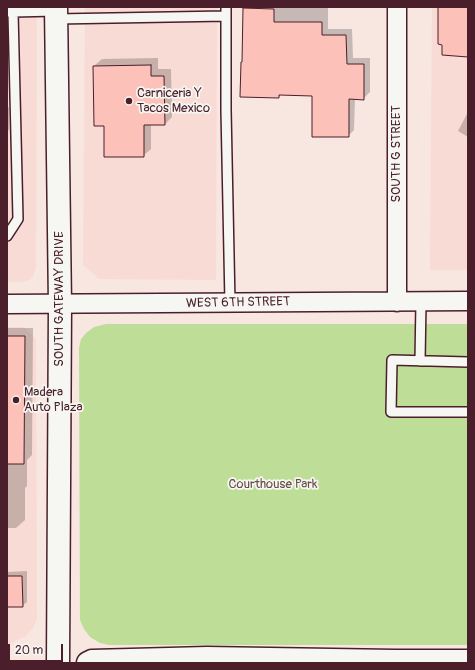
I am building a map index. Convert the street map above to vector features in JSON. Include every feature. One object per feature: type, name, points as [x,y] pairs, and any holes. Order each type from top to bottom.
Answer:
[{"type":"main road","name":"SOUTH GATEWAY DRIVE","points":[[56,13],[60,305],[58,663]]},
{"type":"main road","points":[[88,663],[92,661],[207,658],[395,662],[468,661]]},
{"type":"street","name":"SOUTH G STREET","points":[[397,7],[397,302]]},
{"type":"street","name":"WEST 6TH STREET","points":[[7,304],[60,305],[468,301]]},
{"type":"lane","points":[[7,236],[18,219],[10,12],[226,12],[226,110],[230,303]]},
{"type":"lane","points":[[420,302],[420,361]]},
{"type":"lane","points":[[468,362],[392,360],[391,412],[468,412]]},
{"type":"shaded area","points":[[7,7],[37,7],[36,269],[31,279],[21,282],[7,282]]},
{"type":"shaded area","points":[[85,7],[217,7],[216,280],[99,279],[83,265]]},
{"type":"shaded area","points":[[432,7],[468,7],[468,270],[430,270]]},
{"type":"shaded area","points":[[7,327],[24,327],[36,339],[37,619],[33,628],[26,636],[9,644],[7,644]]},
{"type":"green space","name":"Courthouse Park","points":[[106,324],[468,324],[468,645],[109,645],[100,643],[90,637],[80,620],[79,348],[81,339],[86,333],[94,327]]},
{"type":"building","points":[[438,7],[468,7],[468,57],[442,55],[442,45],[438,44]]},
{"type":"building","points":[[243,8],[274,9],[274,22],[322,22],[322,35],[346,35],[347,64],[364,64],[364,100],[349,99],[349,137],[312,137],[312,96],[279,95],[279,98],[240,97]]},
{"type":"building","name":"Carniceria Y Tacos Mexico","points":[[151,65],[151,76],[164,76],[165,125],[144,125],[144,157],[104,157],[104,126],[94,126],[93,66]]},
{"type":"building","name":"Madera Auto Plaza","points":[[7,336],[25,336],[24,464],[7,464]]},
{"type":"building","points":[[7,576],[22,576],[23,607],[7,607]]},
{"type":"place","name":"Carniceria Y Tacos Mexico","points":[[129,101]]},
{"type":"place","name":"Madera Auto Plaza","points":[[16,400]]}]
